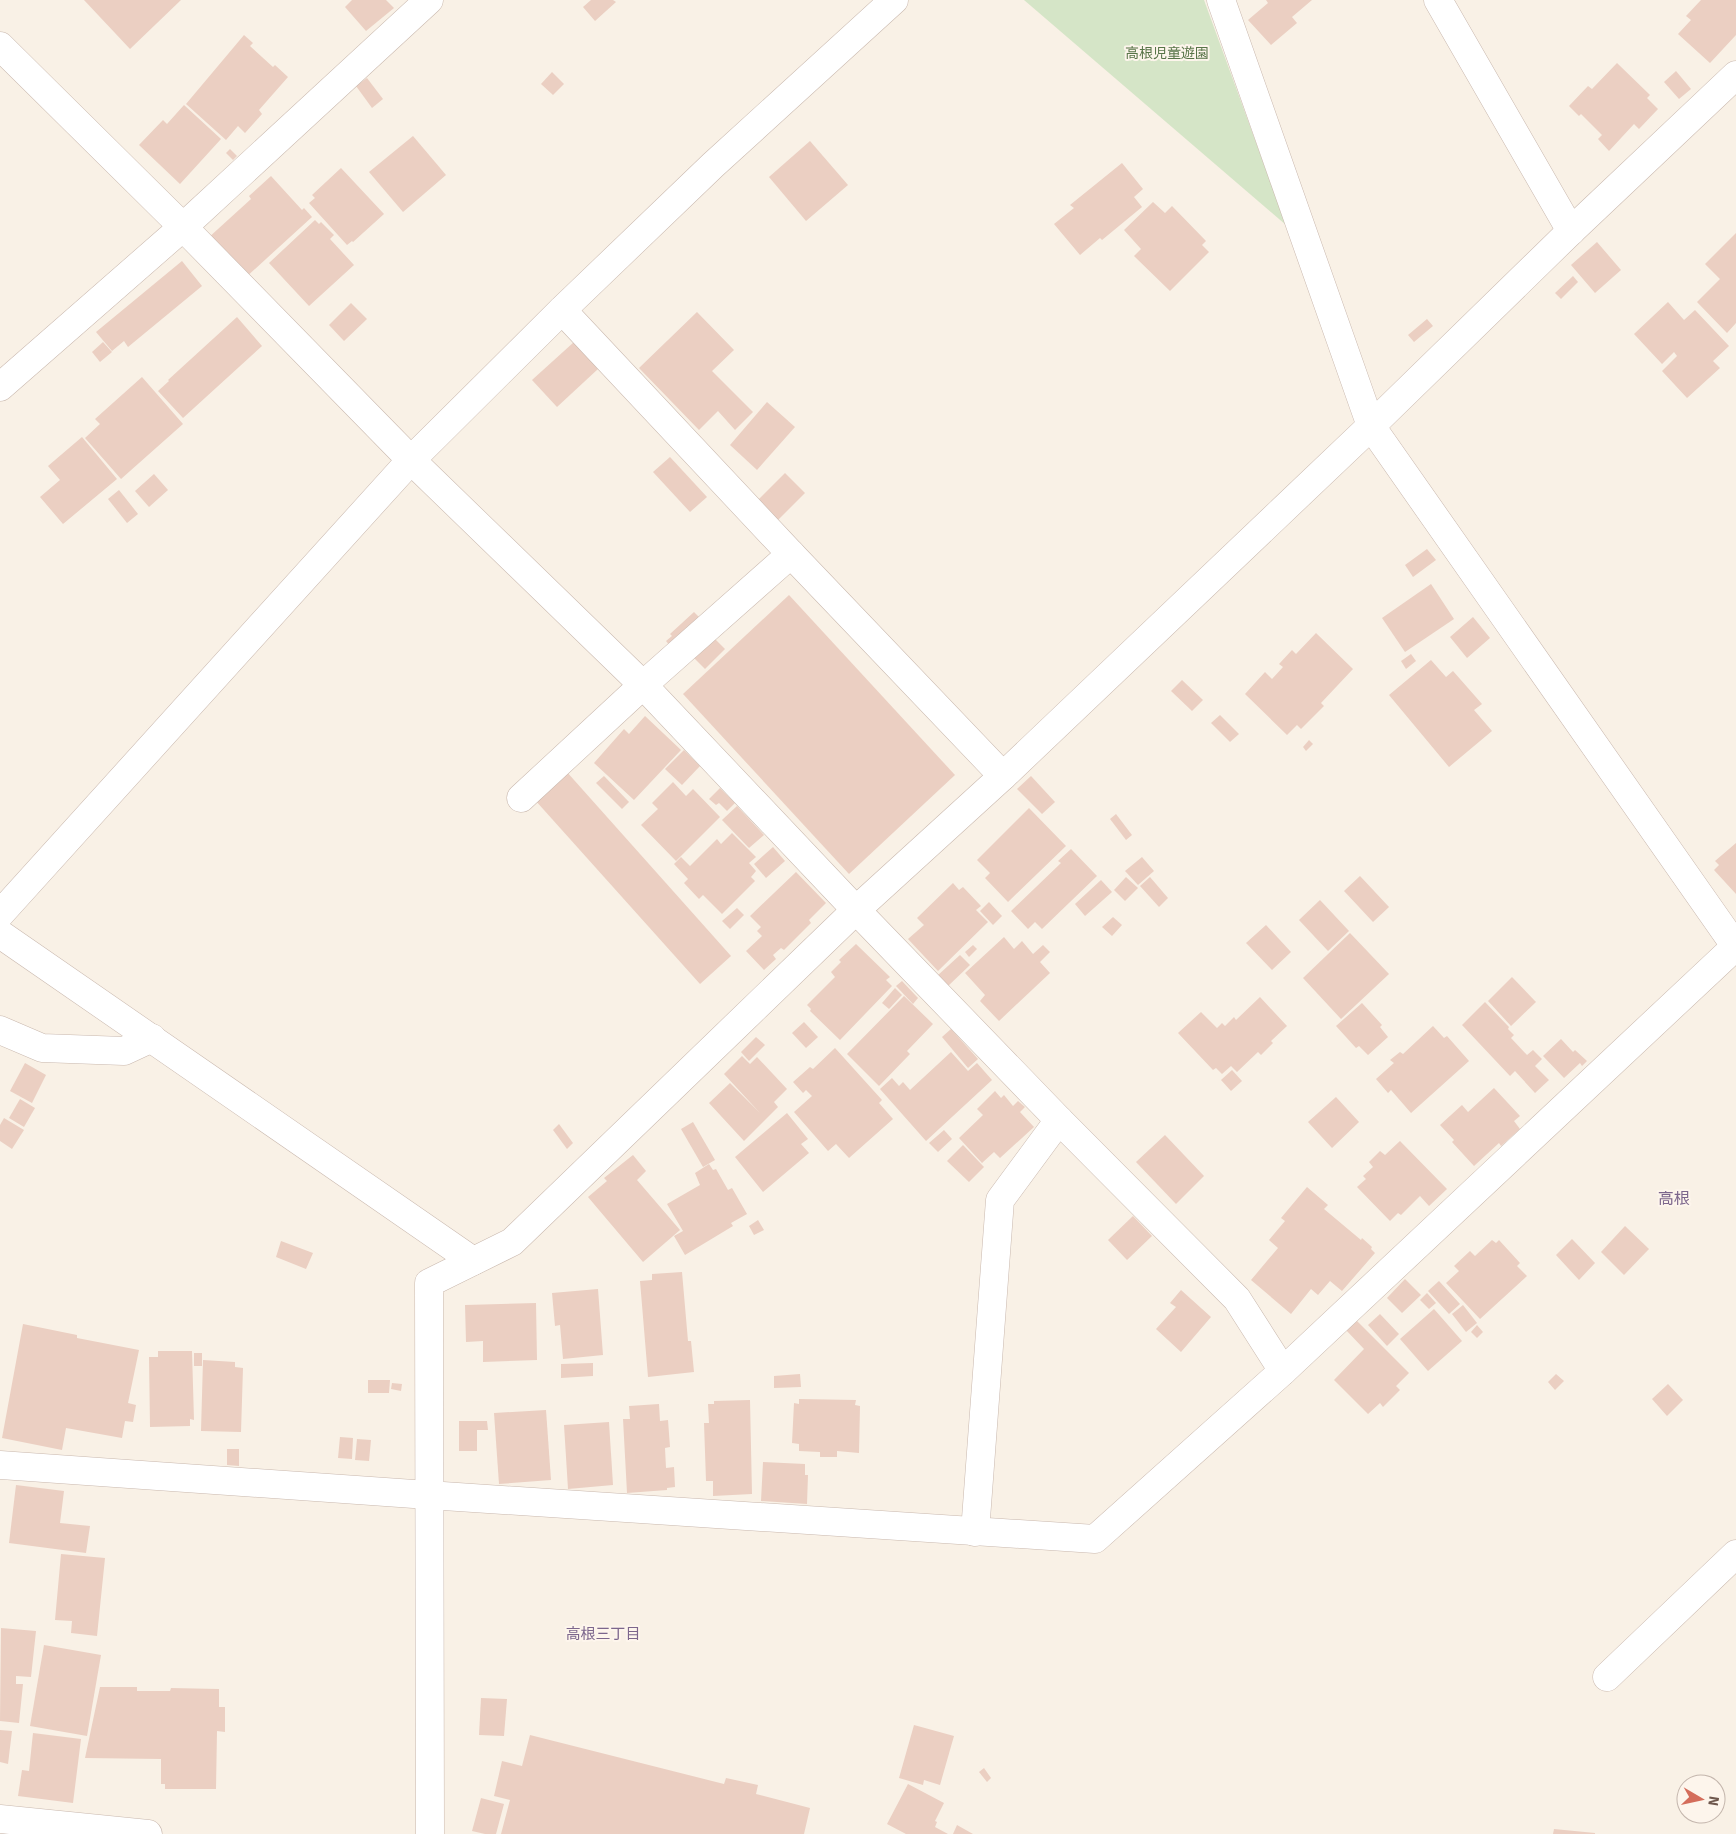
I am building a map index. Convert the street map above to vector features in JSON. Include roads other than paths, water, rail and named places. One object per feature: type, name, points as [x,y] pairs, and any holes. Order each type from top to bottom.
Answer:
[{"type":"street","points":[[0,387],[182,227],[428,0]]},
{"type":"street","points":[[0,914],[411,460],[562,310],[713,165],[894,0]]},
{"type":"street","points":[[0,1465],[1095,1539],[1283,1372],[1736,947],[1371,426],[1221,0]]},
{"type":"street","points":[[1438,0],[1571,231]]},
{"type":"street","points":[[0,46],[182,227],[411,460],[644,685],[856,910],[1237,1299],[1283,1372]]},
{"type":"street","points":[[430,1834],[429,1283],[512,1242],[856,910],[1003,776],[1736,75]]},
{"type":"street","points":[[562,310],[1003,776]]},
{"type":"street","points":[[521,798],[791,554]]},
{"type":"street","points":[[0,934],[473,1261]]},
{"type":"street","points":[[0,1030],[42,1048],[124,1051],[152,1038]]},
{"type":"street","points":[[975,1532],[1000,1200],[1060,1120]]},
{"type":"street","points":[[1607,1677],[1736,1554]]},
{"type":"street","points":[[0,1819],[148,1834]]},
{"type":"district","name":"高根","points":[[1674,1199]]},
{"type":"district","name":"高根三丁目","points":[[603,1634]]},
{"type":"park label","name":"高根児童遊園","points":[[1167,53]]}]
